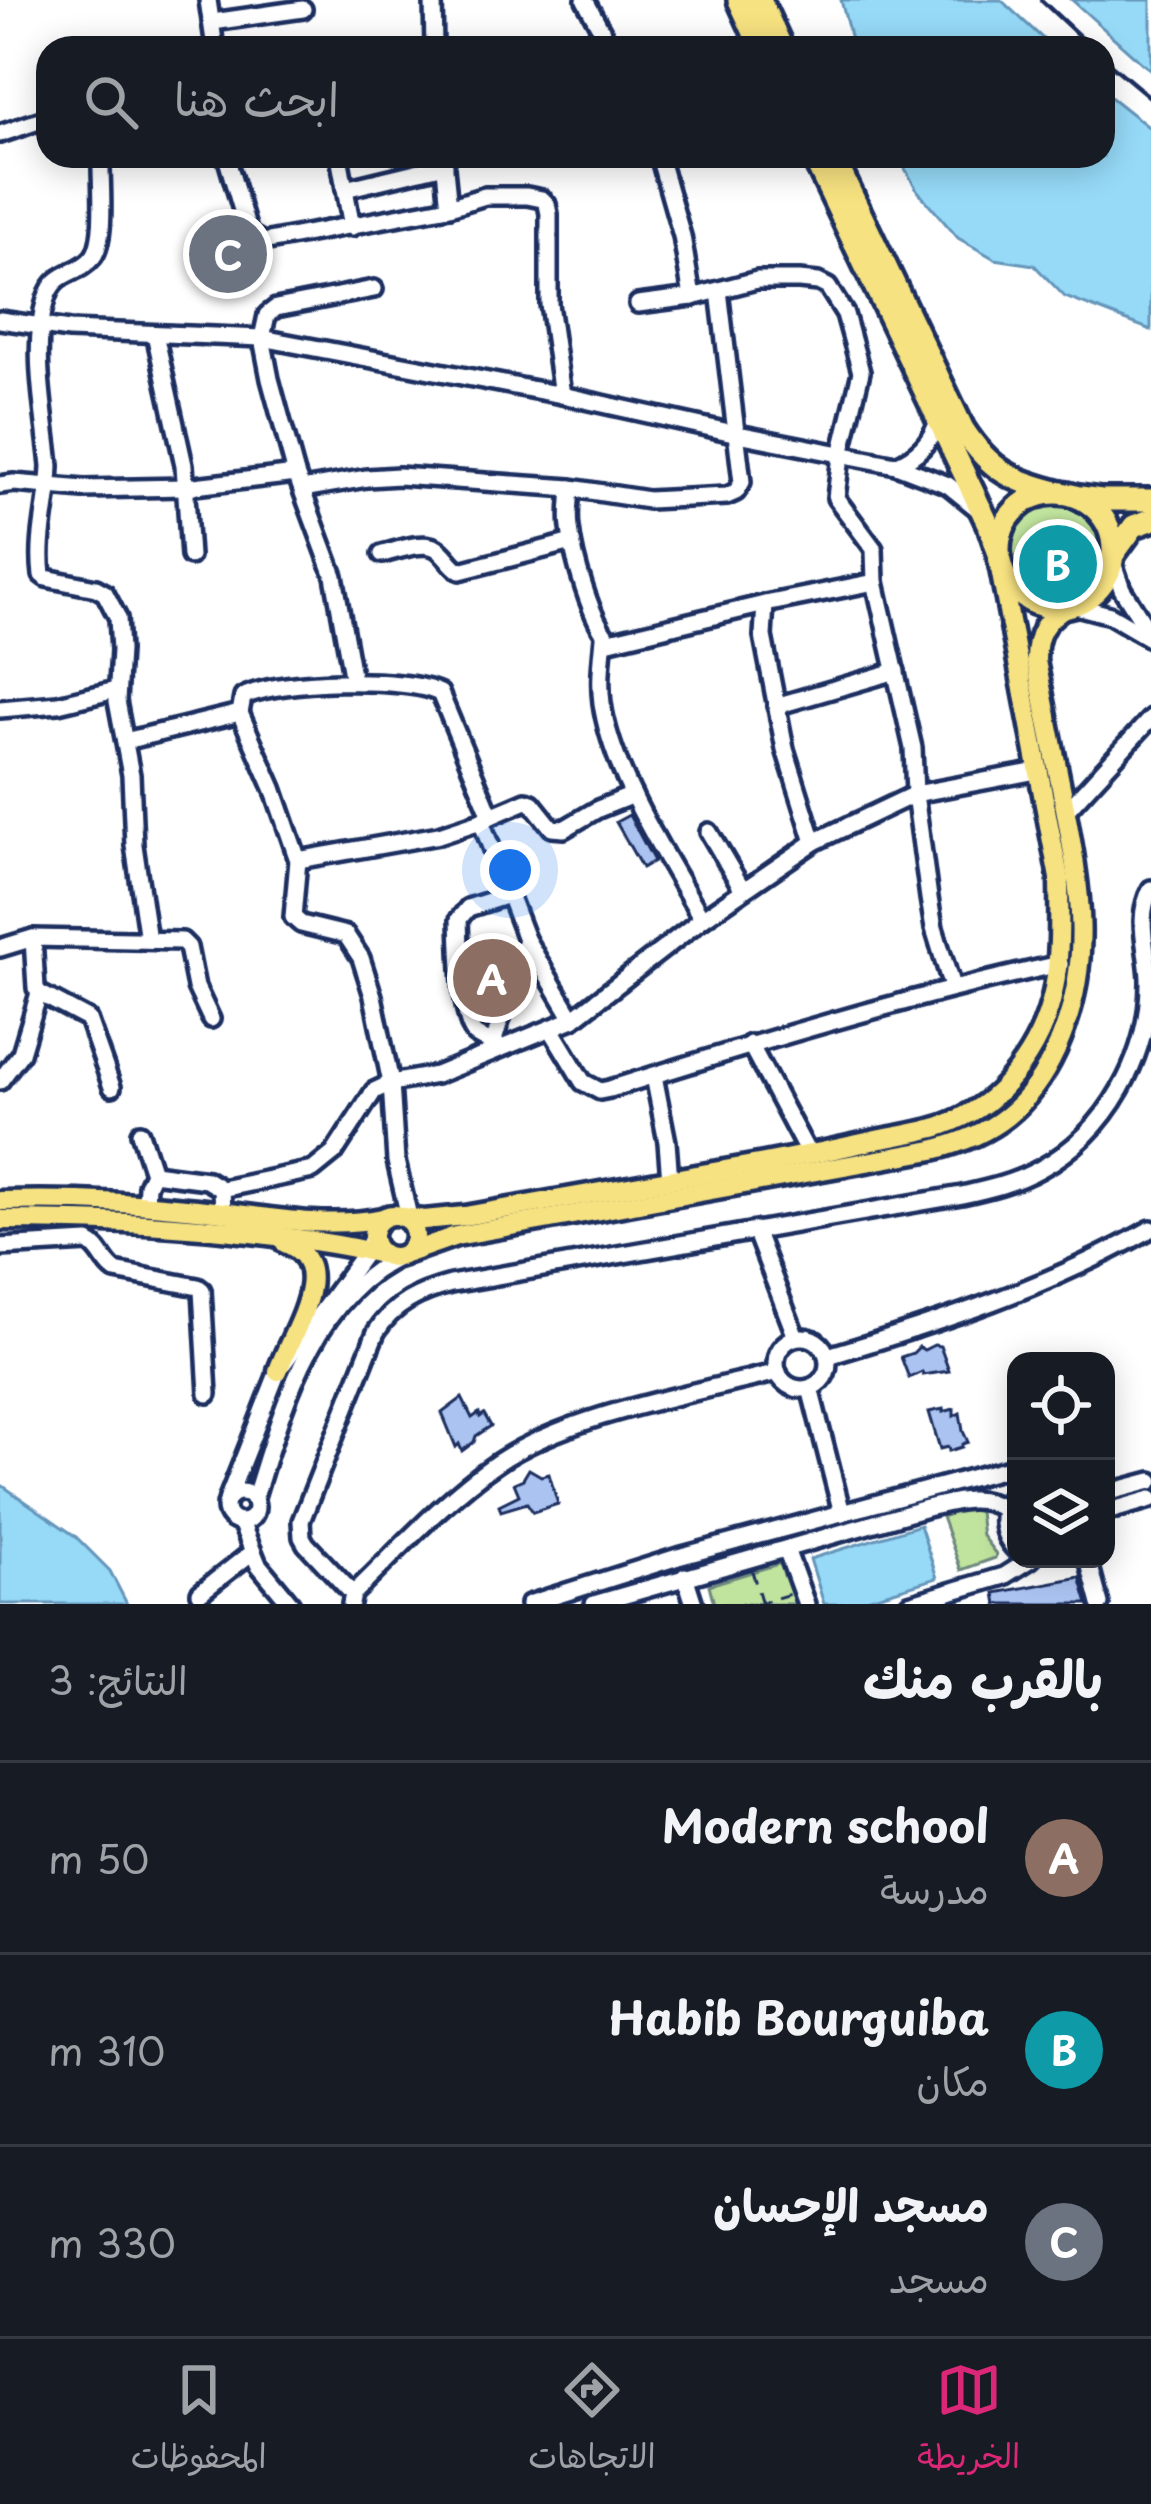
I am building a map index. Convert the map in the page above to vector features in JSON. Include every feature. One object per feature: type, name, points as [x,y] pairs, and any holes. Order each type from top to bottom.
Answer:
[{"type":"highway","points":[[739,0],[756,36]]},
{"type":"highway","points":[[760,0],[776,36]]},
{"type":"highway","points":[[818,168],[983,514],[1004,576],[1030,602],[1070,606],[1086,599],[1110,570],[1111,531],[1087,501],[1018,482],[998,471],[974,446],[839,168]]},
{"type":"highway","points":[[998,556],[1005,522],[1032,497],[1050,492],[1101,500],[1151,500]]},
{"type":"highway","points":[[1112,558],[1134,526],[1151,520]]},
{"type":"main road","points":[[0,1201],[146,1204],[345,1223],[392,1234],[439,1219],[932,1129],[988,1101],[1039,1037],[1060,964],[1059,878],[998,556]]},
{"type":"main road","points":[[0,1220],[124,1221],[264,1234],[456,1236],[932,1150],[964,1142],[1005,1120],[1048,1068],[1076,997],[1082,928],[1078,875],[1036,662],[1043,624],[1070,606]]},
{"type":"main road","points":[[264,1234],[303,1252],[312,1276],[310,1295],[278,1371]]},
{"type":"street","points":[[208,0],[214,36]]},
{"type":"street","points":[[433,0],[434,36]]},
{"type":"street","points":[[585,0],[604,36]]},
{"type":"street","points":[[213,22],[303,9]]},
{"type":"street","points":[[0,134],[36,122]]},
{"type":"street","points":[[101,168],[96,252],[56,280],[47,292],[41,327],[49,487],[40,539],[42,574],[52,581],[96,588],[112,604],[120,632],[116,690],[133,793],[134,844],[148,940]]},
{"type":"street","points":[[229,168],[244,224],[253,238],[263,242],[485,196],[542,199],[547,204],[549,304],[562,395]]},
{"type":"street","points":[[341,168],[352,227]]},
{"type":"street","points":[[345,189],[420,168]]},
{"type":"street","points":[[446,168],[449,207]]},
{"type":"street","points":[[662,168],[682,236],[692,297]]},
{"type":"street","points":[[638,304],[780,278],[818,282],[837,298],[861,372],[841,454],[836,498],[874,549],[874,582],[913,748],[934,928],[952,987]]},
{"type":"street","points":[[353,681],[334,576],[299,481],[262,338],[267,316],[276,308],[374,289]]},
{"type":"street","points":[[0,485],[186,487],[399,476],[571,488],[648,500],[728,496],[742,482],[719,291]]},
{"type":"street","points":[[0,320],[41,327],[262,338],[562,395],[896,464],[947,485],[983,514]]},
{"type":"street","points":[[154,334],[176,422],[190,556]]},
{"type":"street","points":[[896,464],[923,448],[938,421]]},
{"type":"street","points":[[571,488],[572,542],[604,637],[601,685],[607,725],[634,795],[702,919]]},
{"type":"street","points":[[382,554],[429,545],[460,571],[572,542]]},
{"type":"street","points":[[1112,558],[1122,589],[1151,637]]},
{"type":"street","points":[[604,637],[618,641],[874,582]]},
{"type":"street","points":[[764,604],[761,626],[785,749],[814,842]]},
{"type":"street","points":[[1070,606],[1110,615],[1151,637]]},
{"type":"street","points":[[776,706],[896,671]]},
{"type":"street","points":[[241,1522],[254,1514],[254,1500],[286,1397],[306,1354],[357,1286],[375,1270],[392,1234],[396,1161],[391,1083],[368,978],[356,946],[346,935],[301,924],[293,917],[298,860],[240,712],[243,697],[260,690],[353,681],[403,684],[440,693],[508,895],[526,939],[573,1019]]},
{"type":"street","points":[[0,709],[58,704],[116,690]]},
{"type":"street","points":[[124,741],[240,712]]},
{"type":"street","points":[[1065,812],[1151,718]]},
{"type":"street","points":[[153,1173],[207,1180],[222,1189],[313,1169],[334,1153],[374,1091],[436,1075],[573,1019],[702,919],[814,842],[916,794],[1037,770]]},
{"type":"street","points":[[298,860],[439,835],[526,801],[552,828],[564,829],[598,808],[634,795]]},
{"type":"street","points":[[709,832],[743,890]]},
{"type":"street","points":[[778,1372],[580,1424],[527,1447],[499,1462],[428,1519],[352,1599],[302,1537],[301,1521],[376,1332],[411,1298],[451,1284],[1000,1187],[1068,1152],[1100,1120],[1124,1083],[1141,1043],[1149,1005],[1142,917],[1151,889]]},
{"type":"street","points":[[491,1050],[476,1035],[467,1013],[459,919],[468,908],[508,895]]},
{"type":"street","points":[[0,1081],[21,1053],[39,993],[34,981],[33,938]]},
{"type":"street","points":[[0,948],[33,938],[177,940],[185,943],[196,987],[211,1019]]},
{"type":"street","points":[[491,1050],[526,939]]},
{"type":"street","points":[[551,1029],[583,1082],[590,1088],[610,1090],[750,1044],[952,987],[1060,964]]},
{"type":"street","points":[[39,993],[88,1019],[112,1087]]},
{"type":"street","points":[[750,1044],[809,1155]]},
{"type":"street","points":[[654,1076],[670,1180]]},
{"type":"street","points":[[140,1133],[153,1173],[146,1204]]},
{"type":"street","points":[[222,1189],[223,1212]]},
{"type":"street","points":[[827,1356],[1023,1290],[1096,1259],[1151,1228]]},
{"type":"street","points":[[755,1230],[796,1337]]},
{"type":"street","points":[[241,1522],[226,1512],[228,1498],[278,1371],[392,1234]]},
{"type":"street","points":[[0,1247],[88,1242],[115,1271],[198,1287],[202,1290],[208,1394]]},
{"type":"street","points":[[796,1337],[816,1340],[827,1356],[823,1379],[811,1388],[793,1387],[783,1380],[776,1364],[779,1349],[796,1337]]},
{"type":"street","points":[[811,1388],[842,1513]]},
{"type":"street","points":[[529,1604],[679,1556],[1007,1468]]},
{"type":"street","points":[[1115,1491],[1151,1481]]},
{"type":"street","points":[[228,1498],[241,1492],[254,1500]]},
{"type":"street","points":[[594,1604],[927,1508],[984,1499],[1004,1509]]},
{"type":"street","points":[[1115,1509],[1151,1499]]},
{"type":"street","points":[[1007,1504],[1003,1528],[1007,1540]]},
{"type":"street","points":[[241,1522],[251,1553],[291,1604]]},
{"type":"street","points":[[786,1549],[803,1597]]},
{"type":"street","points":[[200,1593],[251,1553]]},
{"type":"street","points":[[909,1604],[1017,1568]]},
{"type":"street","points":[[1090,1568],[1100,1604]]},
{"type":"street","points":[[686,1576],[694,1604]]},
{"type":"path","points":[[749,1558],[760,1604],[803,1597]]},
{"type":"green space","points":[[1056,502],[1074,505],[1090,516],[1101,532],[1101,568],[1090,584],[1074,595],[1056,598],[1038,595],[1022,584],[1011,568],[1008,550],[1011,532],[1022,516],[1038,505]]},
{"type":"green space","points":[[969,1507],[979,1512],[982,1536],[996,1554],[961,1570],[942,1517]]},
{"type":"green space","points":[[788,1561],[801,1604],[714,1604],[709,1585]]},
{"type":"water","points":[[841,0],[1001,0],[1040,36],[850,36]]},
{"type":"water","points":[[1072,0],[1151,0],[1151,70]]},
{"type":"water","points":[[1115,100],[1151,129],[1151,330],[1065,297],[1034,265],[995,259],[958,238],[905,168],[1115,168]]},
{"type":"water","points":[[0,1484],[75,1536],[110,1571],[127,1604],[0,1604]]},
{"type":"water","points":[[920,1525],[937,1578],[850,1604],[824,1604],[810,1559]]},
{"type":"building","points":[[629,815],[654,861],[642,868],[616,822]]},
{"type":"building","points":[[940,1346],[949,1371],[922,1372],[909,1378],[901,1357]]},
{"type":"building","points":[[462,1398],[472,1418],[484,1414],[491,1426],[462,1451],[442,1413]]},
{"type":"building","points":[[954,1409],[954,1416],[960,1413],[968,1442],[962,1447],[940,1449],[929,1412]]},
{"type":"building","points":[[529,1469],[541,1476],[549,1474],[558,1504],[533,1512],[527,1503],[501,1511],[499,1505],[519,1495],[514,1483]]},
{"type":"building","points":[[1080,1577],[1088,1604],[997,1604],[995,1593]]},
{"type":"railway","points":[[1041,0],[1079,36]]},
{"type":"railway","points":[[1115,68],[1151,98]]},
{"type":"place","name":"مسجد الإحسان","points":[[228,254]]},
{"type":"place","name":"Habib Bourguiba","points":[[1058,564]]},
{"type":"place","name":"Modern school","points":[[492,978]]}]
